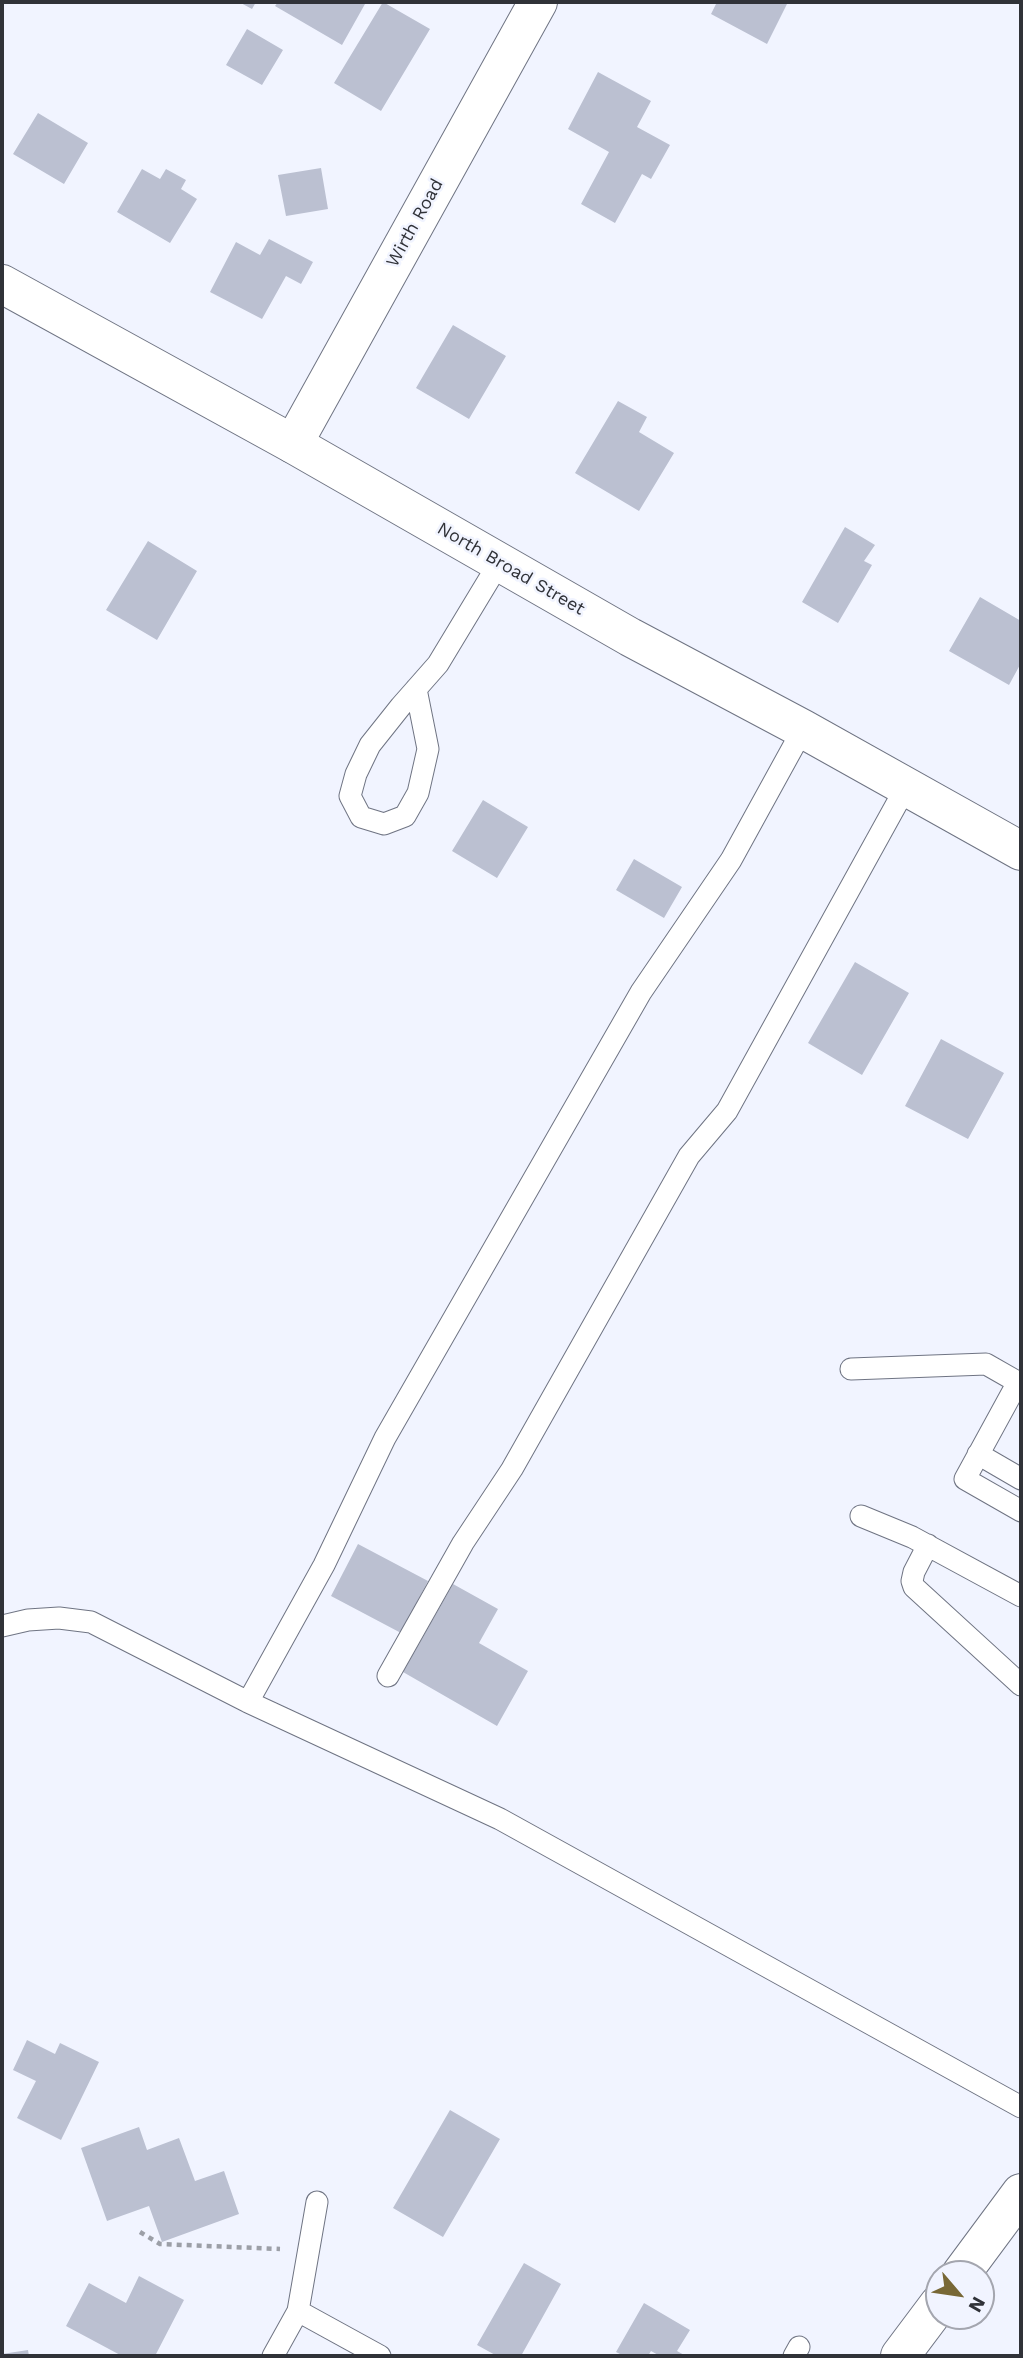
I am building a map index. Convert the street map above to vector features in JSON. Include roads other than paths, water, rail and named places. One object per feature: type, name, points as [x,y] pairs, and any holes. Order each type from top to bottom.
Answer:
[{"type":"street","name":"Wirth Road","points":[[293,444],[538,2]]},
{"type":"street","name":"North Broad Street","points":[[2,284],[293,444],[630,637],[803,729],[1021,851]]},
{"type":"street","points":[[971,2260],[1021,2193]]},
{"type":"street","points":[[900,2356],[925,2323]]},
{"type":"lane","points":[[416,689],[428,749],[418,793],[405,816],[384,824],[361,817],[350,796],[356,774],[370,745],[416,689],[438,664],[499,563]]},
{"type":"lane","points":[[248,1702],[324,1564],[399,1414],[641,992],[731,860],[803,729]]},
{"type":"lane","points":[[388,1676],[463,1543],[512,1469],[689,1156],[727,1111],[906,787]]},
{"type":"lane","points":[[852,1369],[986,1364],[1020,1383],[965,1479],[1021,1511]]},
{"type":"lane","points":[[978,1454],[1021,1479]]},
{"type":"lane","points":[[862,1516],[928,1545],[1021,1597]]},
{"type":"lane","points":[[928,1545],[914,1572],[914,1587],[1021,1685]]},
{"type":"lane","points":[[2,1626],[28,1620],[59,1618],[91,1622],[248,1702],[500,1819],[1021,2107]]},
{"type":"lane","points":[[273,2356],[298,2311],[317,2202]]},
{"type":"lane","points":[[298,2311],[380,2356]]}]
